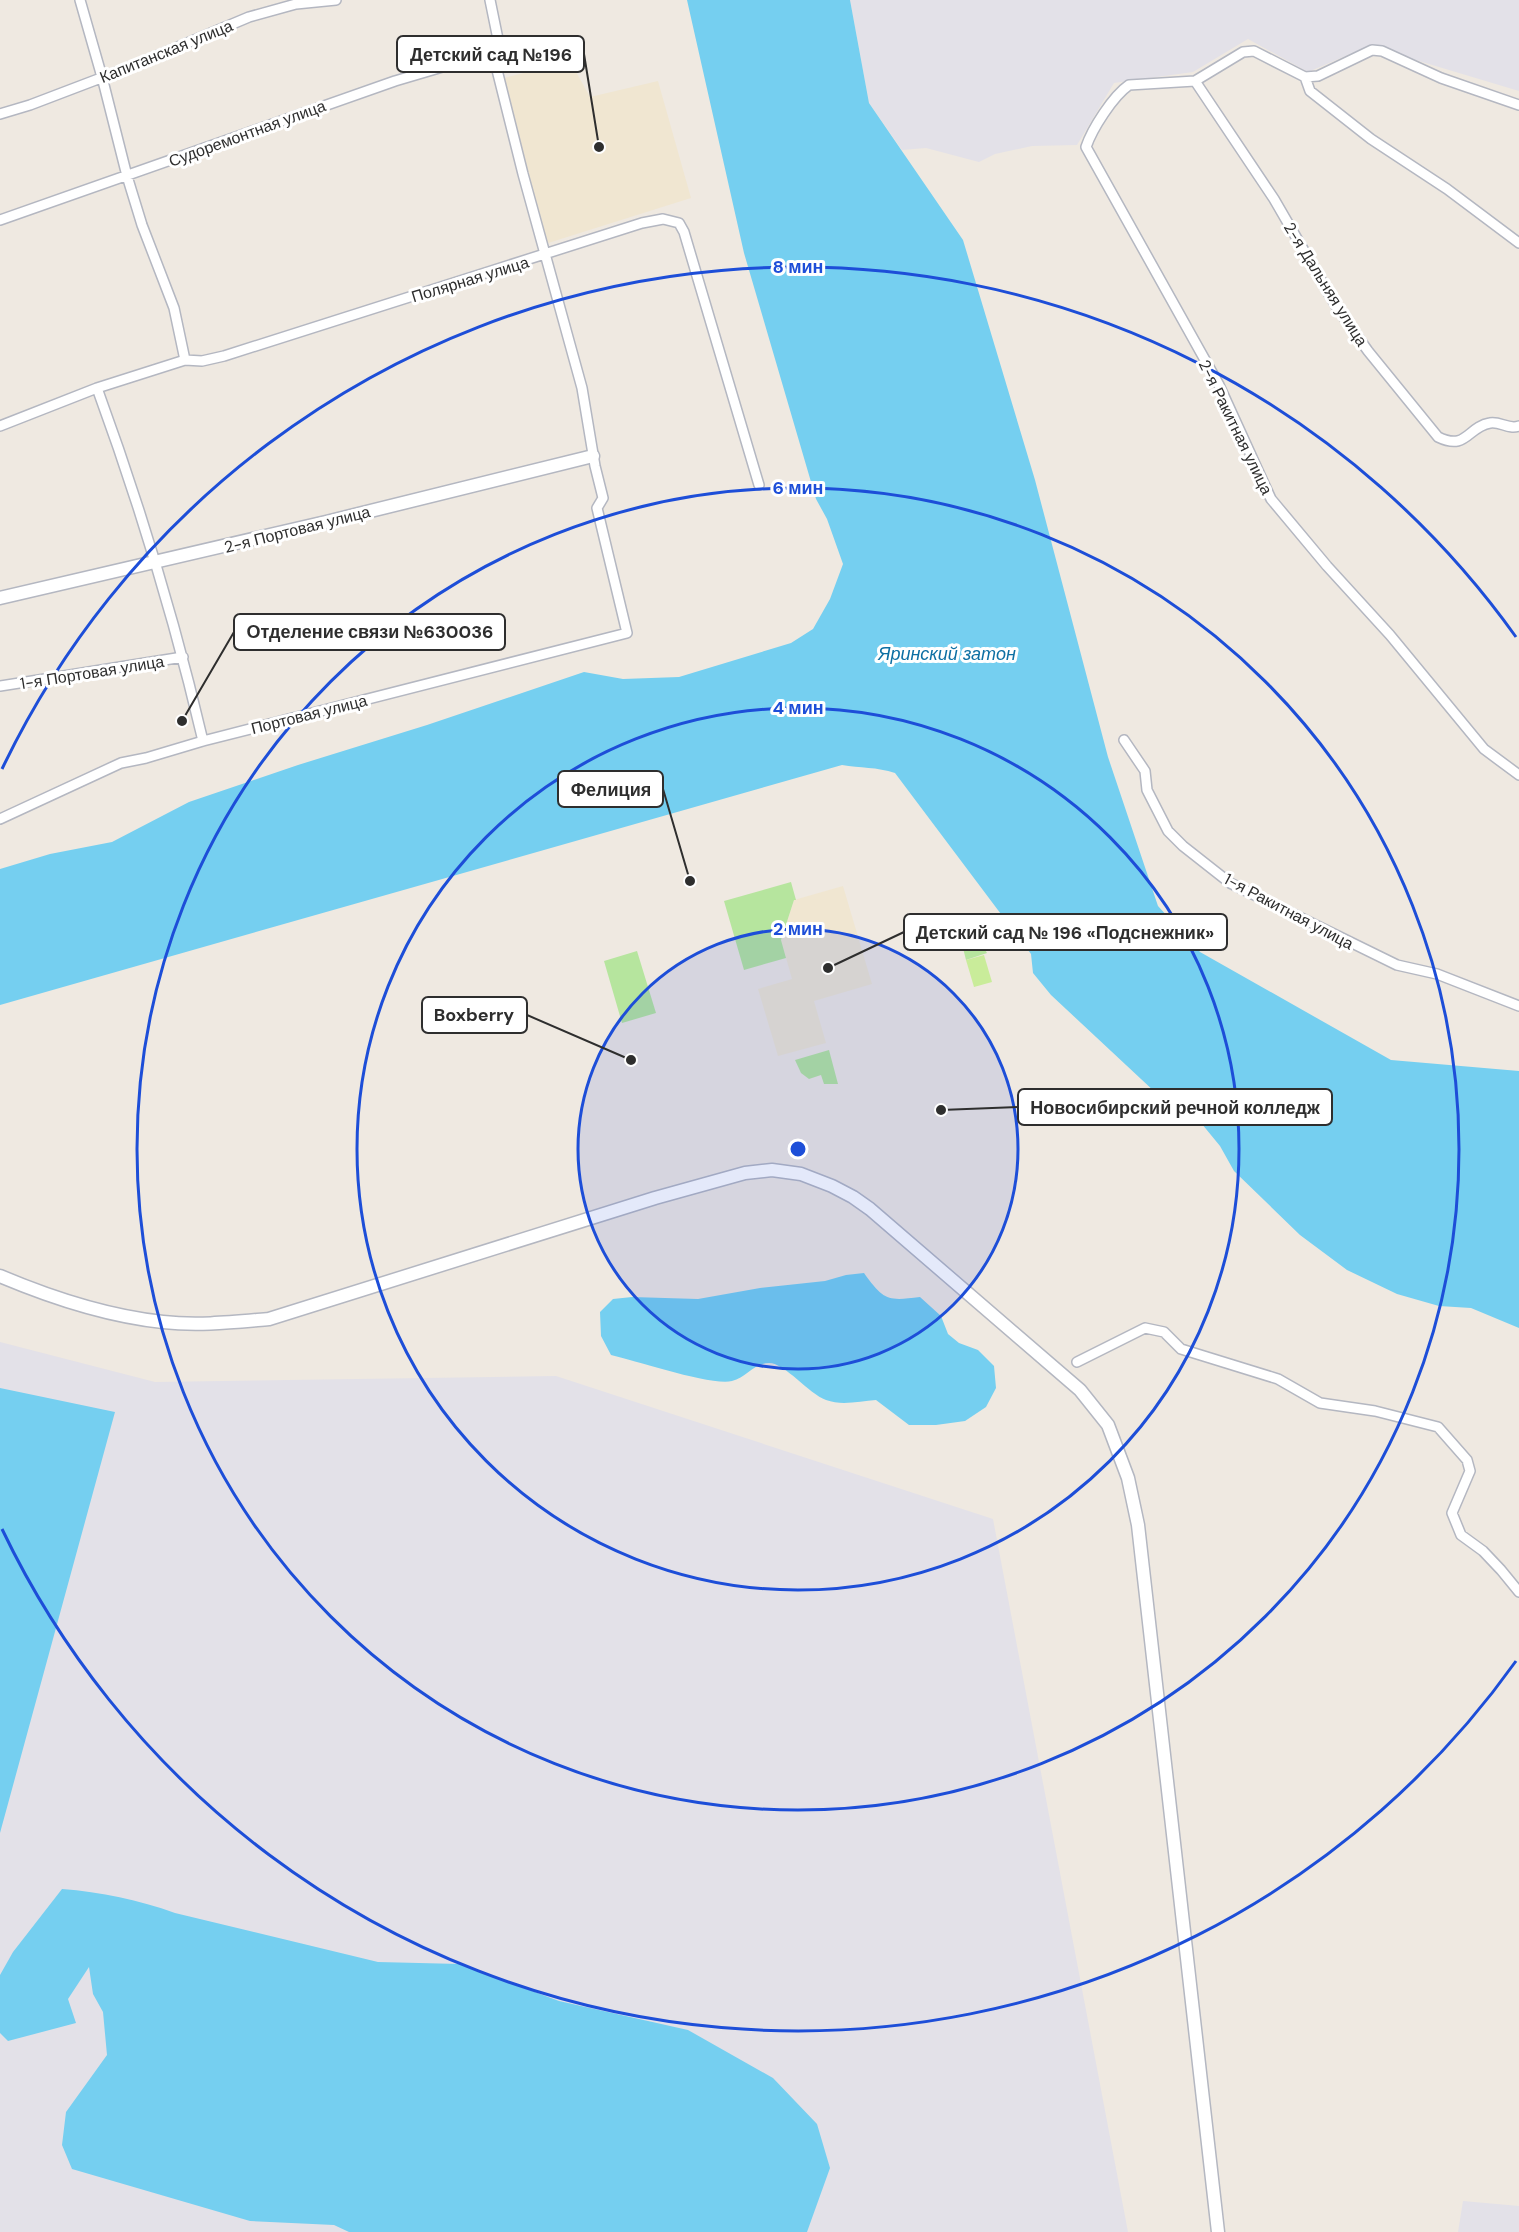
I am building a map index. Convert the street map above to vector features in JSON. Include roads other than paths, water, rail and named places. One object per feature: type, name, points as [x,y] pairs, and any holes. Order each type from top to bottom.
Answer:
[{"type":"street","points":[[80,0],[127,176],[142,225],[174,308],[185,360]]},
{"type":"street","name":"Капитанская улица","points":[[0,114],[102,77],[249,17],[296,4],[336,0]]},
{"type":"street","points":[[490,0],[500,49],[497,70],[582,388],[593,456]]},
{"type":"street","points":[[1195,81],[1243,52],[1254,51],[1305,77],[1318,76],[1372,50],[1382,51],[1441,78],[1519,105]]},
{"type":"street","name":"Судоремонтная улица","points":[[0,220],[395,81],[466,60],[497,59]]},
{"type":"street","points":[[1305,77],[1310,91],[1371,139],[1447,189],[1519,243]]},
{"type":"street","name":"2-я Ракитная улица","points":[[1195,81],[1129,85],[1120,91],[1089,138],[1086,147],[1089,156],[1219,386],[1271,499],[1327,566],[1390,635],[1484,749],[1519,775]]},
{"type":"street","name":"2-я Дальняя улица","points":[[1195,81],[1274,200],[1336,306],[1368,351],[1438,437],[1454,442],[1463,440],[1480,427],[1492,422],[1514,428],[1519,426]]},
{"type":"street","name":"Полярная улица","points":[[0,426],[97,388],[185,360],[202,361],[224,356],[546,256],[642,223],[663,219],[679,223],[684,232],[759,485]]},
{"type":"street","points":[[97,388],[155,563],[183,657],[203,741]]},
{"type":"street","name":"2-я Портовая улица","points":[[0,598],[155,563],[593,456]]},
{"type":"street","name":"Портовая улица","points":[[0,819],[121,763],[146,759],[203,741],[627,633],[597,508],[603,498],[593,456]]},
{"type":"street","name":"1-я Портовая улица","points":[[0,686],[183,657]]},
{"type":"street","name":"1-я Ракитная улица","points":[[1124,740],[1145,771],[1147,790],[1168,831],[1183,846],[1230,883],[1397,965],[1437,974],[1519,1006]]},
{"type":"street","points":[[0,1276],[81,1306],[121,1316],[164,1322],[230,1323],[269,1319],[655,1198],[745,1173],[772,1170],[801,1174],[832,1186],[870,1209],[1080,1390],[1108,1425],[1128,1478],[1139,1536],[1218,2232]]},
{"type":"street","points":[[1077,1362],[1145,1329],[1164,1332],[1180,1349],[1278,1379],[1320,1403],[1375,1411],[1438,1427],[1467,1460],[1470,1471],[1452,1513],[1461,1535],[1483,1551],[1519,1592]]},
{"type":"water","name":"Яринский затон","points":[[687,0],[850,0],[869,103],[963,240],[1035,480],[1108,757],[1158,906],[1200,952],[1391,1060],[1519,1071],[1519,1328],[1471,1308],[1439,1306],[1397,1294],[1347,1270],[1300,1235],[1234,1171],[1220,1146],[1197,1118],[1156,1093],[1051,995],[1033,973],[1031,954],[895,773],[882,770],[842,765],[0,1005],[0,869],[50,854],[112,842],[189,802],[584,672],[623,679],[679,677],[791,643],[813,629],[830,599],[843,564],[827,519],[816,499],[744,253]]},
{"type":"water","points":[[864,1273],[882,1294],[888,1297],[901,1299],[920,1297],[941,1316],[948,1334],[959,1343],[978,1350],[994,1366],[996,1388],[986,1407],[965,1421],[936,1425],[909,1425],[876,1400],[845,1403],[832,1402],[819,1397],[790,1373],[775,1364],[759,1365],[732,1381],[708,1380],[611,1355],[601,1336],[600,1312],[613,1299],[632,1297],[698,1299],[760,1288],[825,1281]]},
{"type":"water","points":[[0,1388],[115,1412],[0,1833]]},
{"type":"water","points":[[62,1889],[134,1900],[175,1913],[378,1962],[460,1964],[559,2001],[688,2030],[773,2078],[817,2124],[830,2168],[807,2232],[349,2232],[334,2225],[250,2221],[72,2169],[62,2145],[66,2112],[107,2055],[103,2012],[93,1994],[89,1967],[68,1999],[76,2023],[8,2041],[0,2033],[0,1975],[13,1952]]},
{"type":"place","name":"Детский сад №196","points":[[599,147]]},
{"type":"place","name":"Отделение связи №630036","points":[[182,721]]},
{"type":"place","name":"Фелиция","points":[[690,881]]},
{"type":"place","name":"Детский сад № 196 «Подснежник»","points":[[828,968]]},
{"type":"place","name":"Boxberry","points":[[631,1060]]},
{"type":"place","name":"Новосибирский речной колледж","points":[[941,1110]]}]
